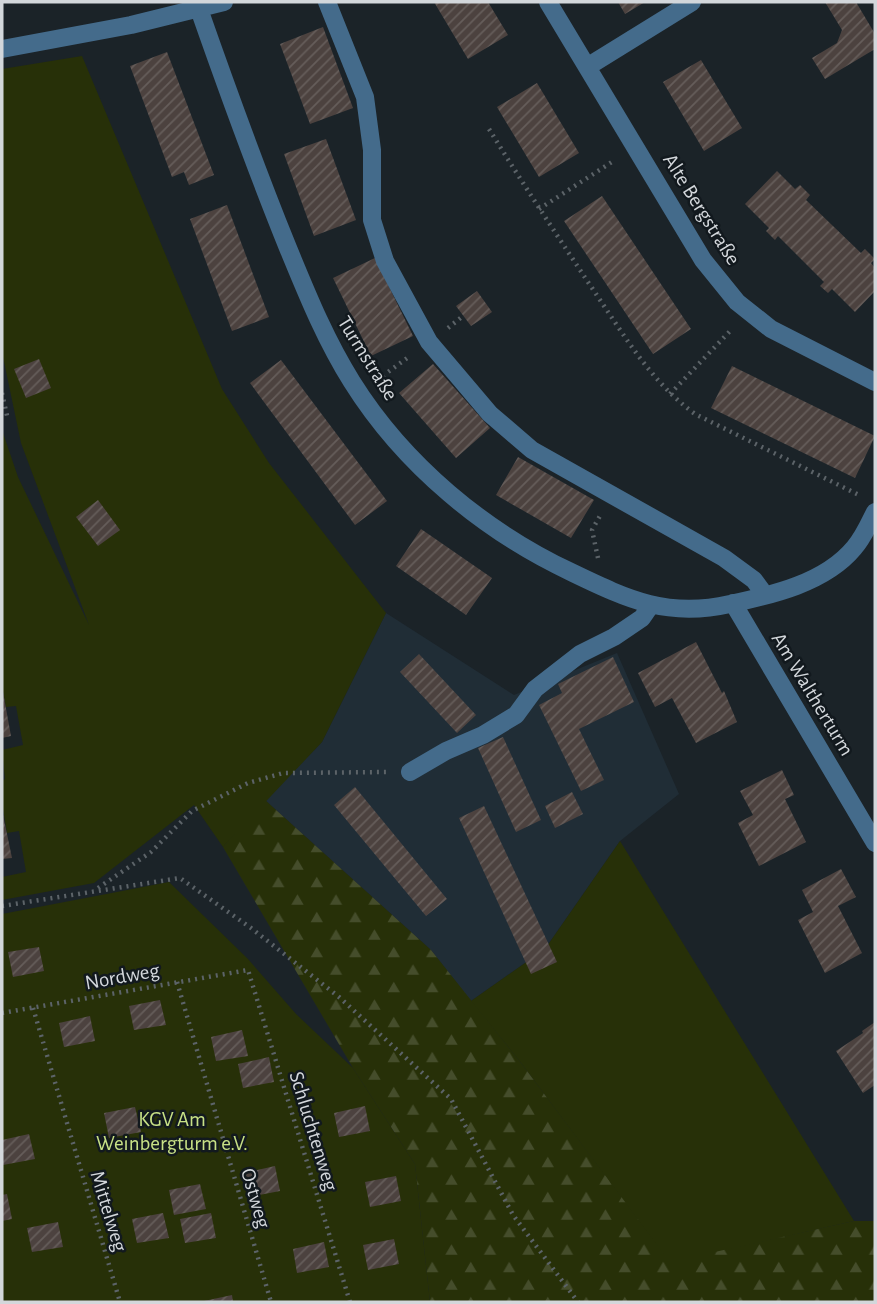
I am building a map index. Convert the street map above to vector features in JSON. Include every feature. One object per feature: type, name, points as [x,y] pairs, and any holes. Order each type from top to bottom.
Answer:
[{"type":"street","points":[[2,50],[131,25],[224,2]]},
{"type":"street","points":[[327,2],[365,97],[372,150],[372,220],[385,261],[429,342],[490,414],[512,435],[532,450],[724,558],[754,580],[765,595]]},
{"type":"street","name":"Alte Bergstraße","points":[[548,2],[703,260],[737,302],[771,329],[875,382]]},
{"type":"street","points":[[587,67],[692,2]]},
{"type":"street","name":"Turmstraße","points":[[198,9],[255,167],[317,317],[353,384],[372,411],[417,463],[459,502],[541,558],[651,605],[675,610],[710,608],[805,583],[834,566],[854,549],[875,512]]},
{"type":"street","name":"Am Waltherturm","points":[[733,603],[875,844]]},
{"type":"street","points":[[410,772],[516,715],[535,689],[580,654],[614,637],[642,618],[651,605]]},
{"type":"path","points":[[489,129],[638,357],[670,394],[695,414],[863,497]]},
{"type":"path","points":[[539,209],[635,147]]},
{"type":"path","points":[[670,394],[748,311]]},
{"type":"path","points":[[2,393],[8,420]]},
{"type":"path","points":[[586,579],[599,557],[592,530],[611,495]]},
{"type":"path","points":[[98,889],[150,852],[192,811],[248,783],[283,773],[410,772]]},
{"type":"path","points":[[2,906],[180,878],[251,928],[339,997],[451,1099],[513,1215],[578,1302]]},
{"type":"path","name":"Nordweg","points":[[2,1013],[248,970]]},
{"type":"path","name":"Schluchtenweg","points":[[248,970],[350,1302]]},
{"type":"path","name":"Ostweg","points":[[177,982],[271,1302]]},
{"type":"path","name":"Mittelweg","points":[[33,1008],[120,1302]]},
{"type":"shaded area","points":[[386,613],[514,695],[617,653],[679,794],[620,841],[545,949],[471,1001],[431,950],[265,800],[322,742]]},
{"type":"green space","points":[[82,56],[222,389],[269,463],[386,613],[322,742],[223,847],[194,805],[94,883],[2,900],[2,877],[26,872],[19,831],[7,833],[2,803],[2,781],[5,779],[2,750],[23,745],[16,706],[6,707],[2,686],[2,430],[18,477],[89,625],[21,443],[2,352],[2,69]]},
{"type":"green space","points":[[265,800],[431,950],[521,1063],[670,1262],[854,1221],[875,1221],[875,1302],[430,1302],[415,1164],[353,1068],[223,847]]},
{"type":"green space","points":[[620,841],[854,1221],[670,1263],[521,1063],[471,1001],[545,949]]},
{"type":"green space","name":"KGV Am Weinbergturm e.V.","points":[[169,882],[248,959],[296,1014],[353,1068],[415,1164],[430,1302],[2,1302],[2,914]]},
{"type":"building","points":[[434,2],[488,2],[508,35],[468,59]]},
{"type":"building","points":[[618,2],[645,2],[625,14]]},
{"type":"building","points":[[825,2],[856,2],[875,34],[875,49],[825,79],[812,58],[837,43],[842,30]]},
{"type":"building","points":[[323,27],[353,108],[310,124],[280,44]]},
{"type":"building","points":[[167,52],[214,175],[189,185],[184,172],[172,177],[130,66]]},
{"type":"building","points":[[701,60],[742,128],[704,151],[663,82]]},
{"type":"building","points":[[537,83],[579,153],[539,177],[497,107]]},
{"type":"building","points":[[326,139],[356,220],[314,236],[284,154]]},
{"type":"building","points":[[777,171],[795,189],[800,185],[810,195],[806,200],[861,253],[865,249],[875,259],[871,263],[875,268],[875,291],[855,312],[832,289],[828,293],[820,286],[824,282],[778,236],[775,240],[766,231],[769,228],[745,204]]},
{"type":"building","points":[[602,196],[691,329],[653,354],[564,221]]},
{"type":"building","points":[[227,205],[269,317],[232,331],[190,219]]},
{"type":"building","points":[[375,258],[413,336],[371,356],[333,278]]},
{"type":"building","points":[[477,291],[492,312],[471,326],[456,306]]},
{"type":"building","points":[[39,359],[51,388],[26,398],[14,369]]},
{"type":"building","points":[[281,360],[387,501],[355,525],[250,383]]},
{"type":"building","points":[[433,364],[490,428],[456,458],[399,393]]},
{"type":"building","points":[[732,366],[875,436],[855,478],[711,408]]},
{"type":"building","points":[[518,457],[594,500],[571,538],[496,495]]},
{"type":"building","points":[[98,500],[120,530],[98,546],[76,517]]},
{"type":"building","points":[[421,529],[492,578],[466,615],[396,566]]},
{"type":"building","points":[[696,642],[722,693],[724,691],[737,722],[696,743],[672,698],[655,707],[638,673]]},
{"type":"building","points":[[419,654],[476,715],[457,733],[400,672]]},
{"type":"building","points":[[613,657],[634,702],[579,729],[604,780],[581,791],[539,705],[562,693],[558,684]]},
{"type":"building","points":[[2,693],[11,736],[2,738]]},
{"type":"building","points":[[503,737],[541,820],[516,832],[478,748]]},
{"type":"building","points":[[782,770],[794,795],[785,799],[806,842],[759,866],[738,823],[753,815],[740,791]]},
{"type":"building","points":[[355,787],[447,899],[426,916],[334,805]]},
{"type":"building","points":[[572,792],[583,814],[555,828],[545,806]]},
{"type":"building","points":[[484,806],[557,962],[531,974],[459,818]]},
{"type":"building","points":[[2,810],[12,858],[2,859]]},
{"type":"building","points":[[841,869],[856,897],[838,906],[862,953],[825,973],[798,920],[813,912],[802,890]]},
{"type":"building","points":[[39,947],[44,971],[13,977],[8,952]]},
{"type":"building","points":[[160,1000],[166,1025],[134,1030],[129,1006]]},
{"type":"building","points":[[90,1016],[95,1041],[64,1047],[59,1023]]},
{"type":"building","points":[[875,1022],[875,1085],[863,1093],[836,1051]]},
{"type":"building","points":[[242,1030],[248,1056],[216,1061],[211,1037]]},
{"type":"building","points":[[269,1057],[274,1082],[243,1088],[238,1064]]},
{"type":"building","points":[[365,1106],[370,1131],[339,1137],[334,1113]]},
{"type":"building","points":[[135,1107],[141,1132],[109,1138],[104,1113]]},
{"type":"building","points":[[29,1134],[35,1159],[3,1165],[2,1140]]},
{"type":"building","points":[[275,1166],[280,1191],[248,1197],[244,1173]]},
{"type":"building","points":[[396,1176],[401,1201],[370,1207],[365,1182]]},
{"type":"building","points":[[200,1184],[206,1209],[174,1215],[169,1190]]},
{"type":"building","points":[[7,1194],[12,1219],[2,1221],[2,1195]]},
{"type":"building","points":[[163,1213],[169,1238],[137,1243],[132,1219]]},
{"type":"building","points":[[211,1213],[216,1238],[185,1243],[180,1219]]},
{"type":"building","points":[[58,1222],[63,1247],[32,1252],[27,1228]]},
{"type":"building","points":[[394,1239],[399,1264],[368,1270],[363,1245]]},
{"type":"building","points":[[324,1242],[329,1267],[297,1273],[293,1249]]},
{"type":"building","points":[[232,1295],[233,1302],[204,1302],[204,1301]]}]
